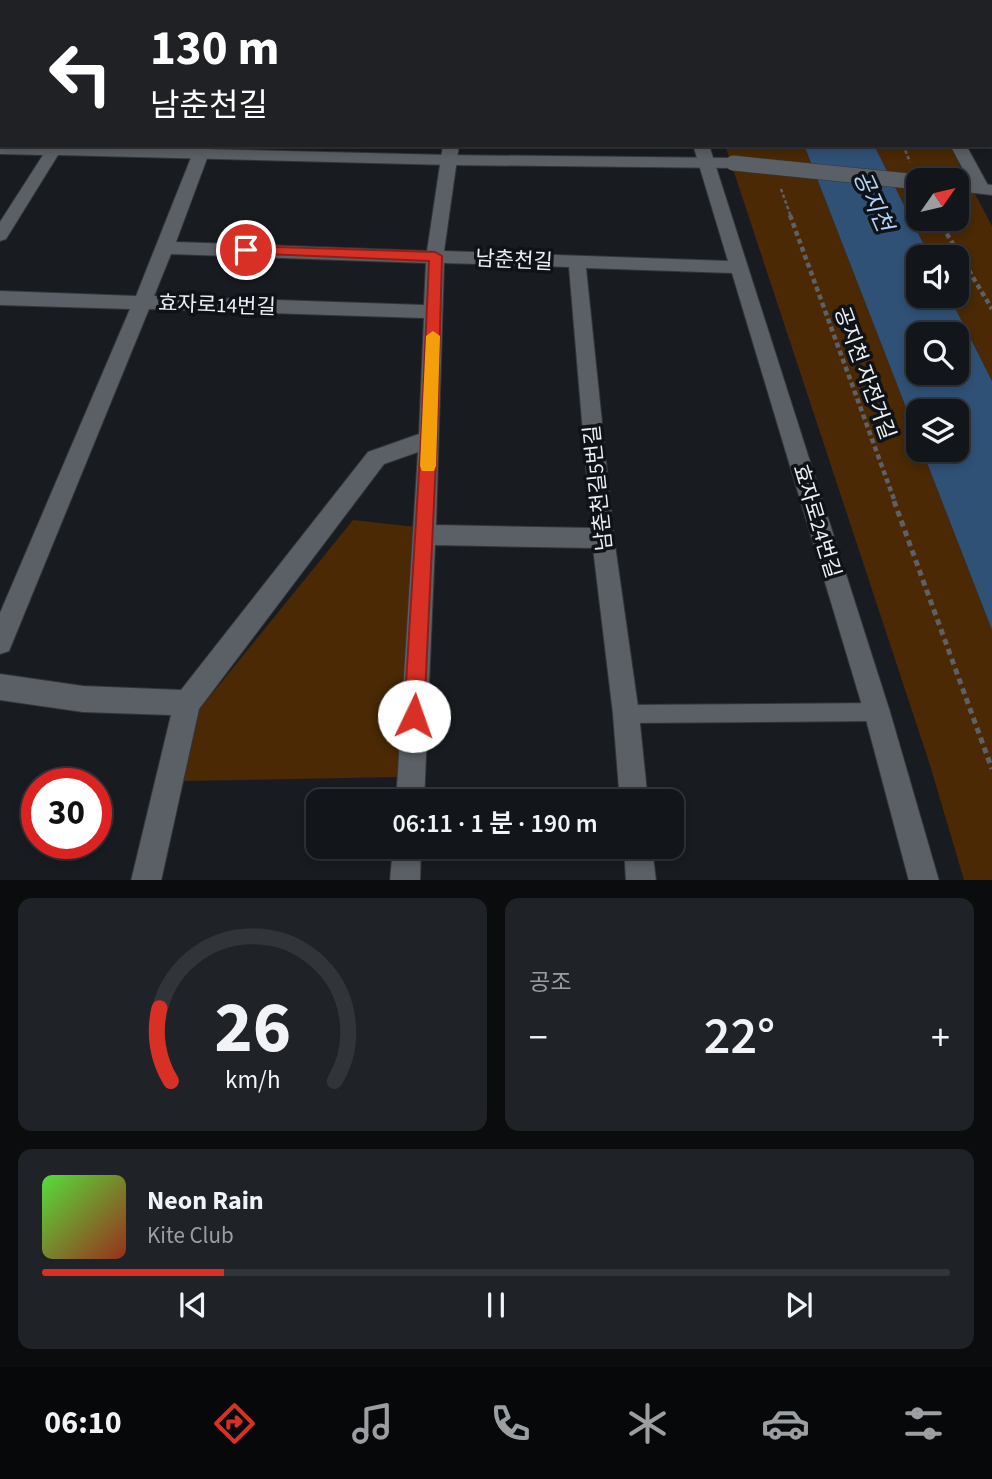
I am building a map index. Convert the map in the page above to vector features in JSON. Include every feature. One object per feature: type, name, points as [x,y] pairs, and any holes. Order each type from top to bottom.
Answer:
[{"type":"street","points":[[0,149],[35,147]]},
{"type":"street","points":[[0,235],[51,147]]},
{"type":"street","points":[[102,147],[704,154],[733,163],[906,181]]},
{"type":"street","points":[[959,147],[974,188]]},
{"type":"street","points":[[0,642],[165,248],[202,149]]},
{"type":"street","points":[[411,789],[429,439],[435,256],[451,153]]},
{"type":"street","name":"효자로24번길","points":[[704,154],[877,712],[924,880]]},
{"type":"street","name":"남춘천길","points":[[165,248],[737,267]]},
{"type":"street","name":"남춘천길5번길","points":[[577,263],[603,538],[633,789]]},
{"type":"street","name":"효자로14번길","points":[[0,298],[434,312]]},
{"type":"street","points":[[146,880],[168,795],[187,703],[376,458],[429,439]]},
{"type":"street","points":[[424,535],[603,538]]},
{"type":"street","points":[[0,687],[83,699],[187,703]]},
{"type":"street","points":[[405,880],[406,859]]},
{"type":"street","points":[[639,859],[641,880]]},
{"type":"lane","points":[[626,714],[877,712]]},
{"type":"path","name":"공지천 자전거길","points":[[779,183],[992,769]]},
{"type":"path","points":[[945,231],[992,309]]},
{"type":"shaded area","points":[[726,147],[805,147],[906,408],[906,462],[927,462],[992,630],[992,880],[964,880],[930,765]]},
{"type":"shaded area","points":[[875,147],[950,147],[961,168],[906,168],[906,209]]},
{"type":"shaded area","points":[[970,185],[992,226],[992,381],[969,336],[969,322],[962,322],[955,308],[969,308],[969,245],[924,245],[917,231],[970,231]]},
{"type":"shaded area","points":[[353,520],[416,527],[399,777],[184,781],[194,716]]},
{"type":"water","name":"공지천","points":[[805,147],[875,147],[906,209],[906,231],[917,231],[924,245],[906,245],[906,308],[955,308],[962,322],[906,322],[906,385],[969,385],[969,336],[992,381],[992,630],[927,462],[969,462],[969,399],[906,399],[906,408]]},
{"type":"slow traffic","points":[[428,466],[433,336]]},
{"type":"route","points":[[246,250],[435,256],[429,439],[414,716]]}]
